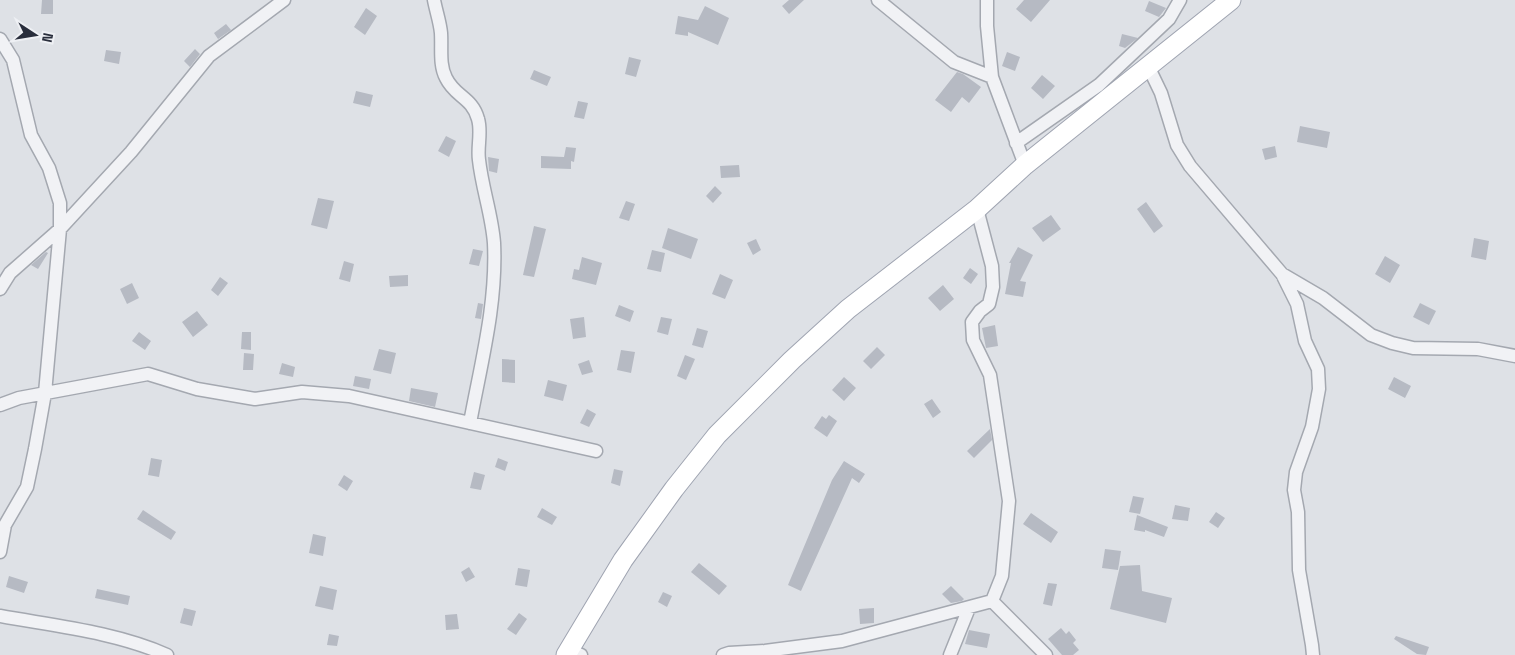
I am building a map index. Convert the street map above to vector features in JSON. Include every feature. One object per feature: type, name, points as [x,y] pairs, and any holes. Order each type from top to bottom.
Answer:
[{"type":"main road","points":[[572,653],[623,560],[674,489],[718,436],[792,360],[848,309],[977,209],[1025,166],[1231,0]]},
{"type":"street","points":[[0,289],[10,273],[60,229],[132,152],[209,56],[284,0]]},
{"type":"street","points":[[434,0],[441,32],[442,61],[445,77],[455,91],[474,108],[479,122],[478,158],[494,240],[495,272],[492,311],[470,423]]},
{"type":"street","points":[[878,0],[954,62],[992,77]]},
{"type":"street","points":[[987,0],[987,26],[992,77],[1025,166]]},
{"type":"street","points":[[1016,143],[1099,85],[1169,18],[1180,0]]},
{"type":"street","points":[[0,39],[13,60],[31,135],[49,168],[60,202],[60,229],[45,393],[27,487],[5,525],[0,552]]},
{"type":"street","points":[[1148,66],[1161,93],[1177,145],[1190,166],[1282,274],[1297,304],[1305,341],[1318,369],[1319,388],[1312,427],[1296,472],[1294,490],[1298,512],[1299,570],[1313,655]]},
{"type":"street","points":[[977,209],[992,266],[993,287],[989,304],[980,311],[972,322],[973,340],[990,375],[1009,501],[1002,576],[992,601]]},
{"type":"street","points":[[1282,274],[1323,298],[1371,335],[1392,343],[1413,348],[1478,348],[1515,356]]},
{"type":"street","points":[[0,405],[19,398],[148,374],[197,389],[255,399],[302,392],[350,396],[596,451]]},
{"type":"street","points":[[723,655],[842,641],[992,601]]},
{"type":"street","points":[[992,601],[1046,655]]},
{"type":"street","points":[[950,655],[969,608]]},
{"type":"street","points":[[0,616],[107,636],[151,648],[167,655]]},
{"type":"building","points":[[42,0],[53,0],[53,14],[41,14]]},
{"type":"building","points":[[789,0],[804,0],[789,14],[782,6]]},
{"type":"building","points":[[1024,0],[1050,0],[1031,22],[1016,9]]},
{"type":"building","points":[[1149,1],[1166,8],[1159,17],[1145,11]]},
{"type":"building","points":[[705,6],[729,18],[718,45],[688,32],[688,36],[675,34],[678,16],[698,20]]},
{"type":"building","points":[[366,8],[377,16],[365,35],[354,27]]},
{"type":"building","points":[[226,24],[231,30],[218,39],[214,33]]},
{"type":"building","points":[[1122,34],[1138,38],[1125,48],[1119,46]]},
{"type":"building","points":[[195,49],[200,54],[190,67],[184,61]]},
{"type":"building","points":[[106,50],[121,52],[119,64],[104,61]]},
{"type":"building","points":[[1007,52],[1020,57],[1015,71],[1002,66]]},
{"type":"building","points":[[629,57],[641,60],[636,77],[625,74]]},
{"type":"building","points":[[534,70],[551,77],[547,86],[530,79]]},
{"type":"building","points":[[957,72],[981,87],[969,103],[962,97],[951,112],[935,100]]},
{"type":"building","points":[[1042,75],[1055,86],[1043,99],[1031,88]]},
{"type":"building","points":[[356,91],[373,95],[370,107],[353,103]]},
{"type":"building","points":[[578,101],[588,103],[584,119],[574,117]]},
{"type":"building","points":[[1300,126],[1330,132],[1327,148],[1297,142]]},
{"type":"building","points":[[446,136],[456,141],[449,157],[438,151]]},
{"type":"building","points":[[1275,146],[1277,157],[1265,160],[1262,149]]},
{"type":"building","points":[[566,147],[576,148],[574,162],[571,161],[571,169],[541,168],[541,156],[564,157]]},
{"type":"building","points":[[488,157],[499,159],[497,173],[489,171]]},
{"type":"building","points":[[739,165],[740,177],[721,178],[720,166]]},
{"type":"building","points":[[715,186],[722,193],[713,203],[706,196]]},
{"type":"building","points":[[318,198],[334,201],[327,229],[311,225]]},
{"type":"building","points":[[626,201],[635,204],[629,221],[619,218]]},
{"type":"building","points":[[1146,202],[1163,226],[1154,233],[1137,209]]},
{"type":"building","points":[[1051,215],[1061,229],[1043,242],[1032,228]]},
{"type":"building","points":[[534,226],[546,229],[534,277],[523,275]]},
{"type":"building","points":[[668,228],[698,239],[691,259],[662,248]]},
{"type":"building","points":[[1474,238],[1489,241],[1486,260],[1471,257]]},
{"type":"building","points":[[756,239],[761,250],[753,255],[747,243]]},
{"type":"building","points":[[1018,247],[1033,255],[1020,281],[1026,282],[1023,297],[1005,294],[1011,263],[1009,263]]},
{"type":"building","points":[[473,249],[483,251],[479,266],[469,264]]},
{"type":"building","points":[[652,250],[665,253],[661,272],[647,269]]},
{"type":"building","points":[[46,252],[48,253],[38,269],[31,265]]},
{"type":"building","points":[[1385,256],[1400,265],[1390,283],[1375,274]]},
{"type":"building","points":[[582,257],[602,263],[596,285],[572,279],[574,269],[579,270]]},
{"type":"building","points":[[344,261],[354,264],[350,282],[339,279]]},
{"type":"building","points":[[970,268],[978,274],[971,284],[963,278]]},
{"type":"building","points":[[720,274],[733,280],[725,299],[712,294]]},
{"type":"building","points":[[408,275],[408,286],[390,287],[389,276]]},
{"type":"building","points":[[220,277],[228,283],[218,296],[211,290]]},
{"type":"building","points":[[132,283],[139,298],[127,304],[120,289]]},
{"type":"building","points":[[943,285],[954,299],[940,311],[928,298]]},
{"type":"building","points":[[478,303],[483,304],[481,319],[475,318]]},
{"type":"building","points":[[1420,303],[1436,311],[1429,325],[1413,317]]},
{"type":"building","points":[[619,305],[634,311],[630,322],[615,316]]},
{"type":"building","points":[[197,311],[208,325],[193,337],[182,322]]},
{"type":"building","points":[[584,317],[586,337],[573,339],[570,319]]},
{"type":"building","points":[[661,317],[672,319],[668,335],[657,332]]},
{"type":"building","points":[[995,325],[998,346],[986,348],[982,328]]},
{"type":"building","points":[[697,328],[708,331],[703,348],[692,345]]},
{"type":"building","points":[[139,332],[151,341],[145,350],[132,341]]},
{"type":"building","points":[[242,332],[251,332],[251,350],[241,349]]},
{"type":"building","points":[[877,347],[885,355],[871,369],[863,361]]},
{"type":"building","points":[[379,349],[396,353],[391,374],[373,370]]},
{"type":"building","points":[[621,350],[635,352],[631,373],[617,370]]},
{"type":"building","points":[[244,353],[254,354],[253,370],[243,370]]},
{"type":"building","points":[[685,355],[695,359],[686,380],[677,376]]},
{"type":"building","points":[[502,359],[515,360],[515,383],[502,382]]},
{"type":"building","points":[[589,360],[593,372],[582,375],[578,364]]},
{"type":"building","points":[[282,363],[295,367],[293,377],[279,374]]},
{"type":"building","points":[[355,376],[371,379],[369,389],[353,386]]},
{"type":"building","points":[[844,377],[856,388],[844,401],[832,390]]},
{"type":"building","points":[[1394,377],[1411,386],[1405,398],[1388,389]]},
{"type":"building","points":[[548,380],[567,385],[563,401],[544,396]]},
{"type":"building","points":[[411,388],[438,393],[435,407],[409,401]]},
{"type":"building","points":[[932,399],[941,412],[933,418],[924,404]]},
{"type":"building","points":[[587,409],[596,414],[589,427],[580,423]]},
{"type":"building","points":[[829,415],[837,421],[827,437],[814,428],[822,416],[826,419]]},
{"type":"building","points":[[990,429],[992,440],[974,458],[967,451]]},
{"type":"building","points":[[151,458],[162,460],[159,477],[148,475]]},
{"type":"building","points":[[498,458],[508,462],[505,471],[495,467]]},
{"type":"building","points":[[844,461],[865,474],[859,483],[852,478],[801,591],[788,585],[832,480]]},
{"type":"building","points":[[614,469],[623,471],[620,486],[611,483]]},
{"type":"building","points":[[474,472],[485,475],[481,490],[470,488]]},
{"type":"building","points":[[344,475],[353,481],[347,491],[338,485]]},
{"type":"building","points":[[1133,496],[1144,498],[1140,514],[1129,512]]},
{"type":"building","points":[[1175,505],[1190,508],[1188,521],[1172,519]]},
{"type":"building","points":[[542,508],[557,517],[552,525],[537,517]]},
{"type":"building","points":[[143,510],[176,532],[171,540],[137,519]]},
{"type":"building","points":[[1216,512],[1225,518],[1218,528],[1209,522]]},
{"type":"building","points":[[1031,513],[1058,532],[1051,543],[1023,524]]},
{"type":"building","points":[[1137,515],[1168,527],[1164,537],[1145,530],[1145,532],[1134,530]]},
{"type":"building","points":[[313,534],[326,537],[323,556],[309,553]]},
{"type":"building","points":[[1105,549],[1121,551],[1118,570],[1102,568]]},
{"type":"building","points":[[699,563],[727,586],[719,595],[691,572]]},
{"type":"building","points":[[1140,565],[1142,591],[1172,598],[1166,623],[1110,609],[1120,566]]},
{"type":"building","points":[[469,567],[475,577],[466,582],[461,572]]},
{"type":"building","points":[[518,568],[530,570],[527,587],[515,585]]},
{"type":"building","points":[[9,576],[28,582],[24,593],[6,587]]},
{"type":"building","points":[[1048,583],[1057,584],[1052,606],[1043,604]]},
{"type":"building","points":[[320,586],[337,590],[333,610],[315,606]]},
{"type":"building","points":[[951,586],[964,599],[962,601],[951,603],[942,594]]},
{"type":"building","points":[[97,589],[130,596],[128,605],[95,598]]},
{"type":"building","points":[[663,592],[672,596],[667,607],[658,602]]},
{"type":"building","points":[[184,608],[196,611],[192,626],[180,623]]},
{"type":"building","points":[[874,608],[874,623],[860,624],[859,609]]},
{"type":"building","points":[[519,613],[527,619],[516,635],[507,629]]},
{"type":"building","points":[[457,614],[459,629],[446,630],[445,615]]},
{"type":"building","points":[[1061,628],[1066,634],[1069,631],[1076,640],[1073,643],[1079,650],[1073,655],[1062,655],[1048,639]]},
{"type":"building","points":[[969,630],[990,634],[987,648],[965,644]]},
{"type":"building","points":[[329,634],[339,636],[337,646],[327,645]]},
{"type":"building","points":[[1396,636],[1429,647],[1426,655],[1417,654],[1394,639]]}]
